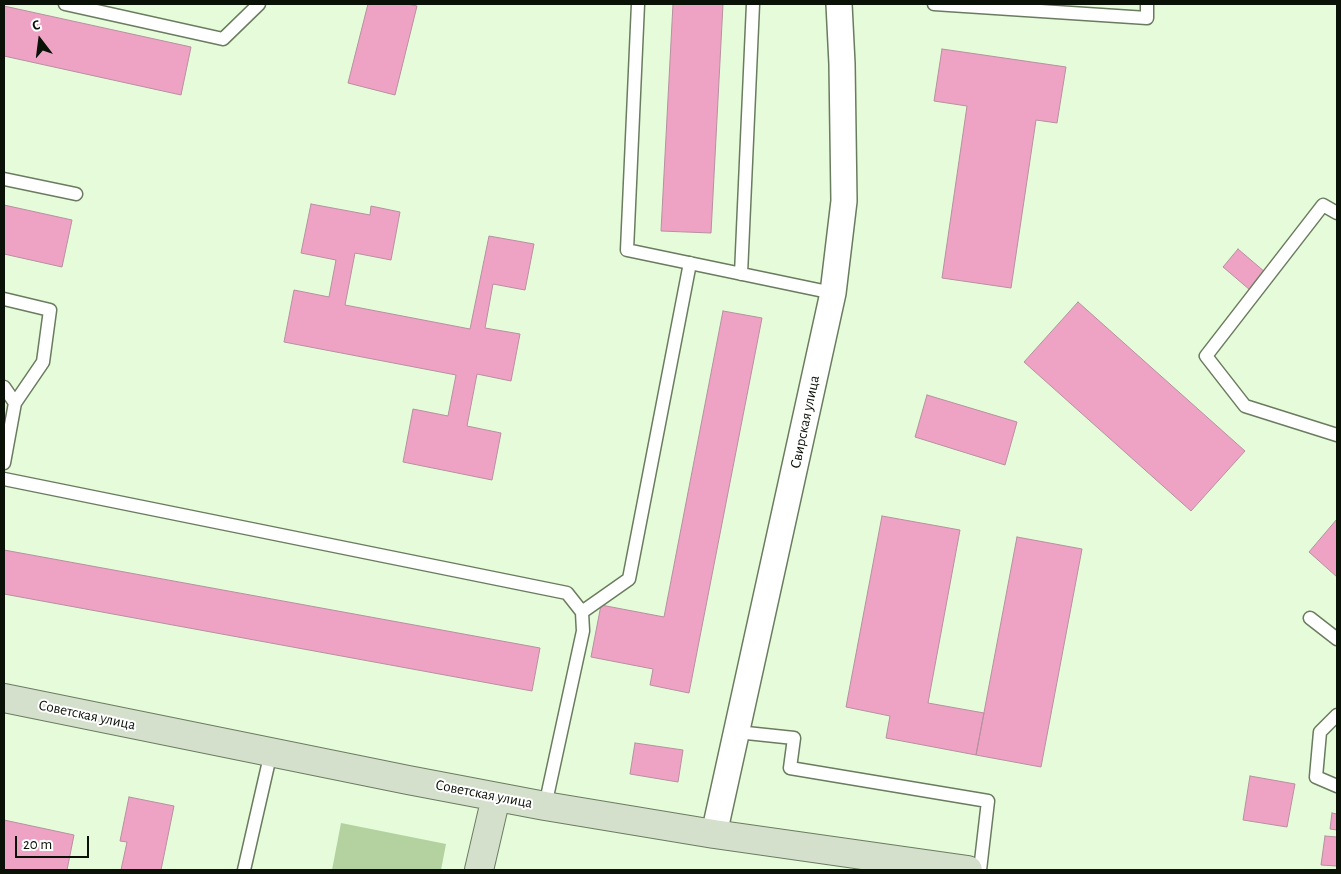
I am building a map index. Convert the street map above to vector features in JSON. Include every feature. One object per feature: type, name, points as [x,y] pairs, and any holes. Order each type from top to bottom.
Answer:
[{"type":"main road","name":"Советская улица","points":[[5,703],[271,752],[545,806],[714,834],[968,870]]},
{"type":"main road","points":[[480,870],[496,797]]},
{"type":"street","name":"Свирская улица","points":[[714,834],[833,294],[844,201],[839,4]]},
{"type":"lane","points":[[65,4],[223,39],[259,4]]},
{"type":"lane","points":[[638,4],[627,250],[833,294]]},
{"type":"lane","points":[[742,274],[753,4]]},
{"type":"lane","points":[[934,4],[1147,18],[1147,4]]},
{"type":"lane","points":[[4,179],[76,194]]},
{"type":"lane","points":[[1337,213],[1323,205],[1206,356],[1245,406],[1337,434]]},
{"type":"lane","points":[[582,612],[629,579],[690,263]]},
{"type":"lane","points":[[4,299],[50,310],[43,362],[15,403],[4,464]]},
{"type":"lane","points":[[4,387],[15,403]]},
{"type":"lane","points":[[4,479],[567,593],[582,612],[583,631],[545,806]]},
{"type":"lane","points":[[1310,618],[1337,639]]},
{"type":"lane","points":[[1337,715],[1320,732],[1316,777],[1337,786]]},
{"type":"lane","points":[[737,732],[794,738],[790,768],[988,801],[980,870]]},
{"type":"lane","points":[[244,870],[271,752]]},
{"type":"green space","points":[[341,823],[446,844],[441,870],[332,870]]},
{"type":"building","points":[[368,4],[407,4],[417,6],[395,95],[348,83]]},
{"type":"building","points":[[673,4],[723,4],[711,233],[661,231]]},
{"type":"building","points":[[4,6],[191,47],[181,95],[4,56]]},
{"type":"building","points":[[942,49],[1066,67],[1057,123],[1036,120],[1011,288],[942,278],[967,106],[934,101]]},
{"type":"building","points":[[311,204],[370,215],[371,206],[400,212],[391,260],[355,253],[345,305],[470,329],[489,236],[534,244],[525,290],[493,284],[485,328],[520,334],[511,381],[477,374],[467,426],[501,433],[492,480],[403,462],[413,409],[448,416],[456,375],[284,342],[294,290],[329,297],[336,260],[301,253]]},
{"type":"building","points":[[4,205],[72,220],[62,267],[4,254]]},
{"type":"building","points":[[1238,249],[1265,272],[1250,290],[1223,267]]},
{"type":"building","points":[[1078,302],[1245,451],[1191,511],[1024,362]]},
{"type":"building","points":[[723,311],[762,318],[689,693],[650,685],[653,669],[591,657],[601,605],[664,617]]},
{"type":"building","points":[[927,395],[1017,422],[1005,465],[915,437]]},
{"type":"building","points":[[882,516],[960,530],[928,703],[984,713],[976,755],[886,738],[890,716],[846,707]]},
{"type":"building","points":[[1337,519],[1337,577],[1309,552]]},
{"type":"building","points":[[1017,537],[1082,549],[1041,767],[976,755]]},
{"type":"building","points":[[4,550],[540,648],[532,691],[4,594]]},
{"type":"building","points":[[635,743],[683,750],[678,782],[630,774]]},
{"type":"building","points":[[1250,776],[1295,784],[1287,827],[1243,820]]},
{"type":"building","points":[[129,797],[174,806],[161,870],[121,870],[127,842],[120,841]]},
{"type":"building","points":[[1332,813],[1337,814],[1337,830],[1330,829]]},
{"type":"building","points":[[4,820],[74,835],[67,870],[4,870]]},
{"type":"building","points":[[1325,836],[1337,837],[1337,866],[1321,865]]}]
